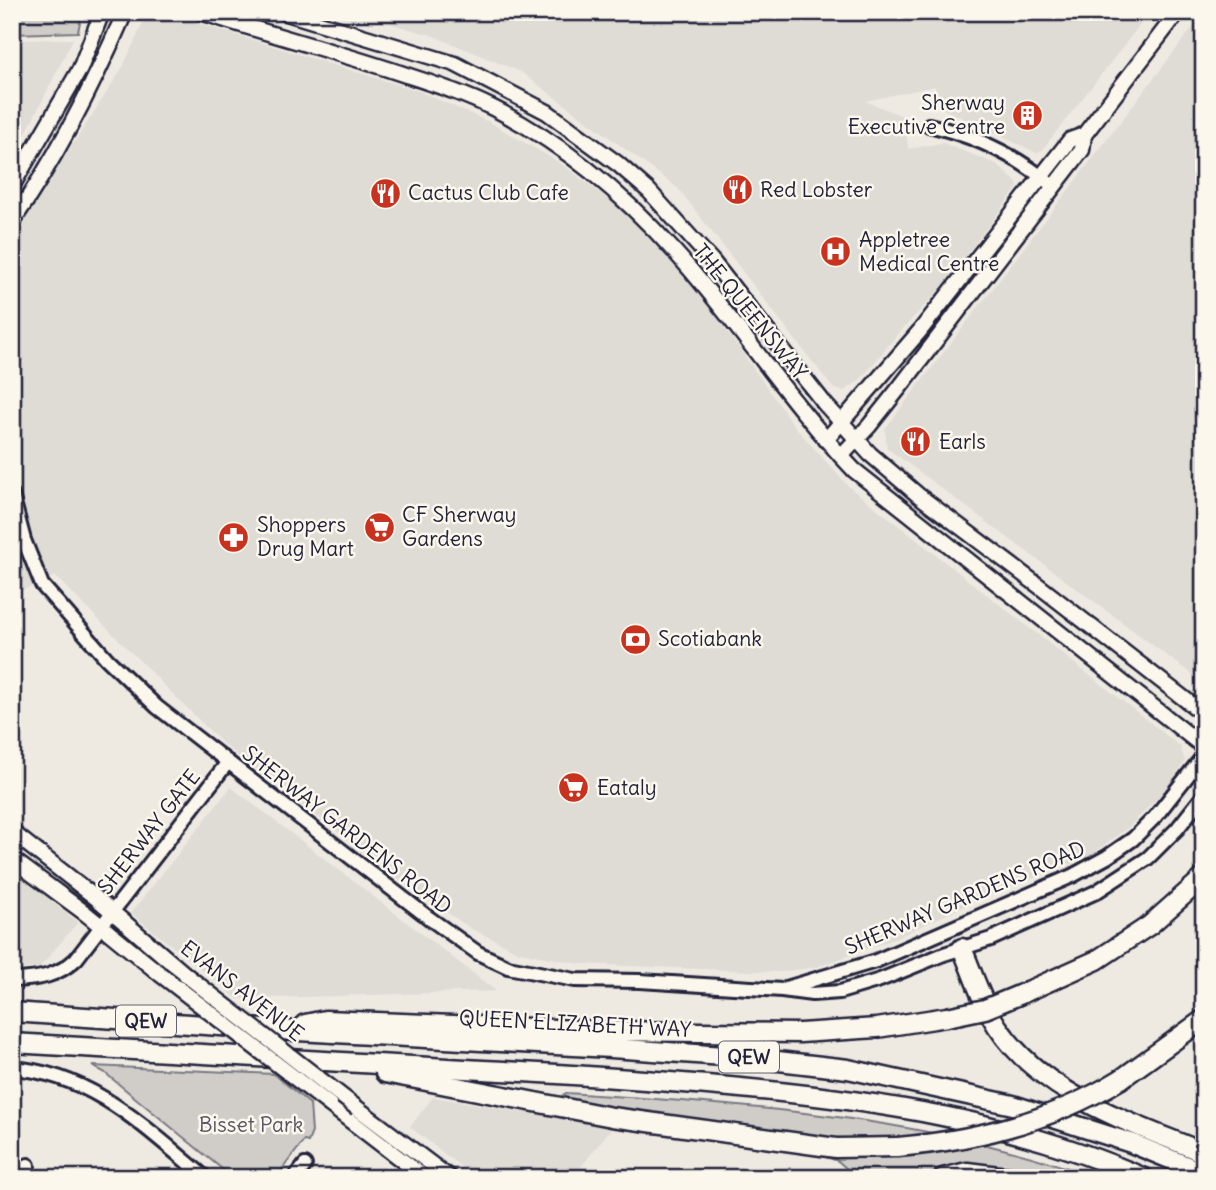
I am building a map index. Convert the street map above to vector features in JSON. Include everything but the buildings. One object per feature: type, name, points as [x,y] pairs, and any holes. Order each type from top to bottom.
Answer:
[{"type":"highway","points":[[279,1030],[325,1020],[606,1031],[800,1033],[877,1028],[947,1017],[985,1009],[1097,960],[1150,925],[1204,877]]},
{"type":"highway","points":[[962,948],[996,1025],[1018,1053],[1053,1082],[1102,1110],[1204,1153]]},
{"type":"highway","name":"QUEEN ELIZABETH WAY","points":[[12,1012],[752,1058],[848,1069],[1013,1105],[1131,1143],[1204,1173]]},
{"type":"highway","points":[[327,1061],[625,1119],[836,1148],[898,1147],[976,1137],[1068,1107],[1121,1079],[1204,1018]]},
{"type":"highway","name":"QEW","points":[[12,1043],[327,1061]]},
{"type":"highway","points":[[327,1061],[601,1076],[823,1096],[894,1106],[962,1120],[1058,1146],[1144,1178]]},
{"type":"highway","points":[[943,1178],[967,1172],[1015,1178]]},
{"type":"main road","points":[[12,186],[80,69],[102,12]]},
{"type":"main road","points":[[12,222],[41,180],[78,115],[125,12]]},
{"type":"main road","name":"THE QUEENSWAY","points":[[201,12],[449,89],[524,124],[593,172],[633,208],[692,271],[841,456],[911,517],[1204,747]]},
{"type":"main road","name":"THE QUEENSWAY","points":[[283,12],[455,64],[547,112],[618,164],[649,191],[727,280],[870,454],[918,495],[1204,714]]},
{"type":"main road","points":[[841,456],[901,387],[1054,187],[1082,150],[1084,135],[1178,12]]},
{"type":"main road","points":[[826,440],[919,332],[1070,140],[1084,135]]},
{"type":"main road","points":[[692,271],[715,282],[727,280]]},
{"type":"main road","name":"EVANS AVENUE","points":[[12,832],[186,975],[450,1178]]},
{"type":"main road","name":"EVANS AVENUE","points":[[12,859],[425,1178]]},
{"type":"street","points":[[929,125],[995,148],[1054,187]]},
{"type":"street","name":"SHERWAY GARDENS ROAD","points":[[12,495],[38,577],[50,595],[129,681],[157,706],[437,924],[478,953],[508,968],[575,980],[639,981],[812,994],[840,992],[880,980],[1028,923],[1096,892],[1148,858],[1177,829],[1204,795]]},
{"type":"street","name":"SHERWAY GARDENS ROAD","points":[[782,990],[876,961],[1072,876],[1107,858],[1155,817],[1204,755]]},
{"type":"street","name":"SHERWAY GATE","points":[[15,980],[43,977],[64,969],[76,959],[228,762]]},
{"type":"street","points":[[952,927],[962,948]]},
{"type":"street","points":[[936,934],[944,954]]},
{"type":"street","points":[[12,1068],[61,1077],[102,1095],[206,1178]]},
{"type":"street","points":[[21,1178],[27,1165]]},
{"type":"street","points":[[295,1178],[305,1165]]},
{"type":"shaded area","points":[[349,12],[1150,12],[1037,153],[937,106],[935,86],[865,101],[905,117],[908,149],[943,143],[996,164],[1018,187],[941,288],[859,381],[844,391],[835,389],[829,383],[678,188],[521,72],[431,35]]},
{"type":"shaded area","points":[[1204,13],[1204,683],[887,448],[885,429]]},
{"type":"shaded area","name":"CF Sherway Gardens","points":[[168,14],[421,92],[491,123],[560,163],[631,216],[692,282],[795,427],[848,486],[1180,746],[1185,761],[1168,787],[1130,826],[1088,857],[973,902],[894,939],[817,967],[779,972],[581,964],[520,952],[470,928],[414,890],[223,744],[55,576],[23,590],[12,591],[12,239],[123,67],[144,21]]},
{"type":"shaded area","points":[[73,39],[12,161],[12,40]]},
{"type":"shaded area","points":[[231,787],[496,991],[238,999],[131,913]]},
{"type":"shaded area","points":[[12,870],[78,922],[39,968],[12,969]]},
{"type":"shaded area","points":[[433,1097],[613,1126],[575,1178],[476,1178],[410,1127]]},
{"type":"green space","points":[[12,12],[82,12],[78,32],[12,34]]},
{"type":"green space","name":"Bisset Park","points":[[92,1066],[274,1074],[310,1104],[312,1132],[308,1142],[304,1141],[279,1173],[269,1178],[233,1178],[104,1072]]},
{"type":"green space","points":[[566,1093],[768,1109],[901,1127],[967,1140],[1097,1178],[1035,1178],[997,1167],[963,1164],[943,1168],[927,1178],[857,1178],[838,1161],[747,1131],[568,1101],[563,1095]]},
{"type":"place","name":"Sherway Executive Centre","points":[[1028,115]]},
{"type":"place","name":"Red Lobster","points":[[737,190]]},
{"type":"place","name":"Cactus Club Cafe","points":[[385,193]]},
{"type":"place","name":"Appletree Medical Centre","points":[[836,252]]},
{"type":"place","name":"Earls","points":[[916,442]]},
{"type":"place","name":"CF Sherway Gardens","points":[[379,527]]},
{"type":"place","name":"Shoppers Drug Mart","points":[[234,537]]},
{"type":"place","name":"Scotiabank","points":[[635,639]]},
{"type":"place","name":"Eataly","points":[[574,788]]}]
